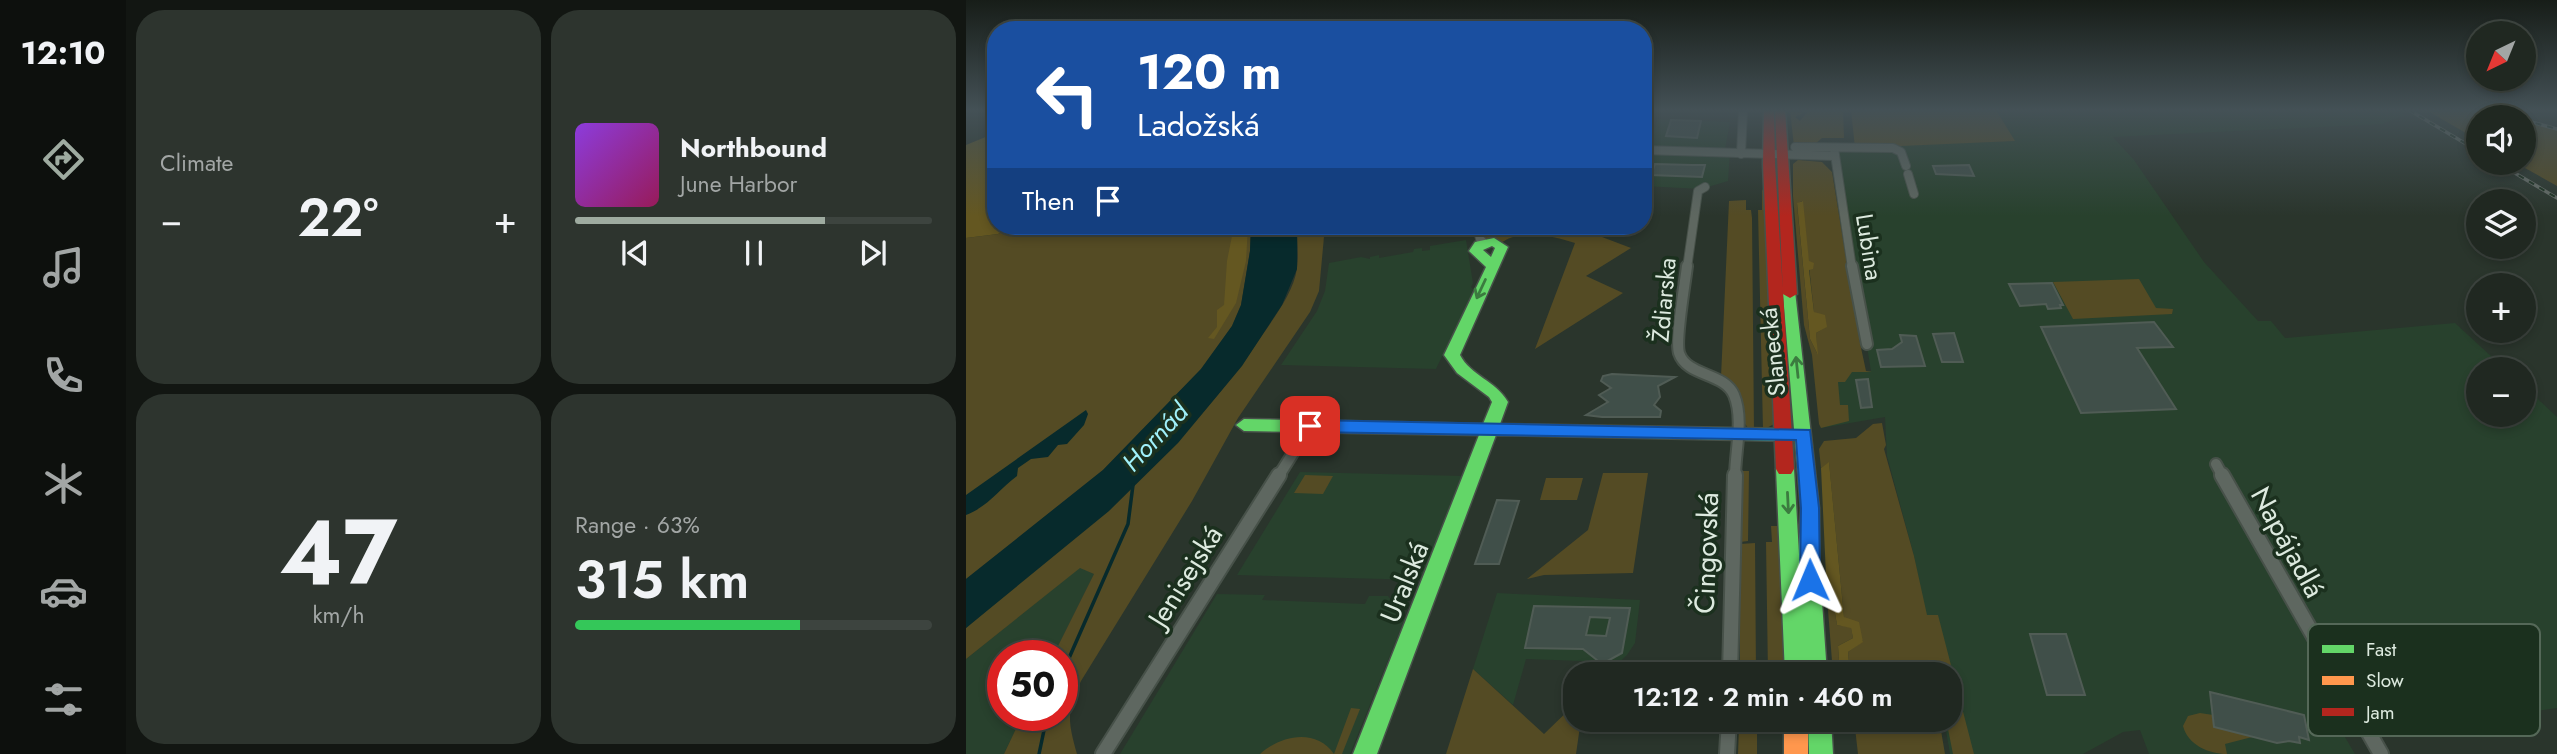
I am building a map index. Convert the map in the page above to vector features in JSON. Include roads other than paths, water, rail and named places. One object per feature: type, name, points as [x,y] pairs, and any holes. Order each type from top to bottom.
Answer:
[{"type":"main road","name":"Slanecká","points":[[1780,145],[1784,435],[1795,662]]},
{"type":"main road","name":"Slanecká","points":[[1782,145],[1792,325],[1810,508],[1809,558],[1815,662]]},
{"type":"main road","name":"Uralská","points":[[1365,754],[1500,402],[1499,393],[1458,368],[1452,355],[1502,244],[1484,243]]},
{"type":"main road","points":[[1244,425],[1804,435]]},
{"type":"main road","points":[[1796,732],[1796,754]]},
{"type":"main road","points":[[1820,732],[1821,754]]},
{"type":"street","points":[[1741,145],[1741,154]]},
{"type":"street","points":[[1652,150],[1741,154],[1894,148],[1901,152],[1914,194]]},
{"type":"street","points":[[1782,152],[1834,152]]},
{"type":"street","name":"Lubina","points":[[1834,152],[1867,344]]},
{"type":"street","name":"Ždiarska","points":[[1705,187],[1698,191],[1694,205],[1678,349],[1683,360],[1719,380],[1734,394],[1736,435]]},
{"type":"street","points":[[1479,235],[1484,243]]},
{"type":"street","name":"Jenisejská","points":[[1103,754],[1310,426]]},
{"type":"street","name":"Čingovská","points":[[1730,662],[1735,469],[1738,446],[1736,435]]},
{"type":"street","name":"Napájadlá","points":[[2216,464],[2308,626]]},
{"type":"street","points":[[1727,754],[1728,732]]},
{"type":"street","name":"Napájadlá","points":[[2371,736],[2381,754]]},
{"type":"water","name":"Hornád","points":[[1251,235],[1297,235],[1297,269],[1282,305],[1242,366],[1178,443],[1109,511],[966,628],[966,579],[1103,470],[1201,369],[1232,326],[1241,305]]},
{"type":"water","points":[[1086,410],[1088,414],[1084,425],[1067,444],[1058,445],[1048,457],[1031,459],[1018,468],[1017,476],[987,502],[966,515],[966,495]]},
{"type":"waterway","name":"Hornád","points":[[1077,640],[1128,524],[1133,485]]},
{"type":"waterway","points":[[1039,754],[1044,731]]},
{"type":"railway","points":[[2518,175],[2557,198]]}]
